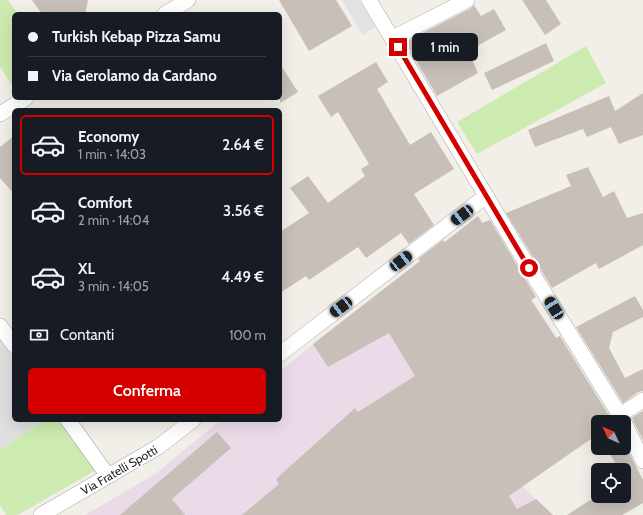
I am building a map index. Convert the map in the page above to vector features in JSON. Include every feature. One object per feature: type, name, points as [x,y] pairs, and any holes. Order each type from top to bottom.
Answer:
[{"type":"street","points":[[170,12],[188,0]]},
{"type":"street","points":[[369,0],[486,196],[620,415]]},
{"type":"street","points":[[393,38],[467,0]]},
{"type":"street","points":[[0,114],[23,100]]},
{"type":"street","points":[[282,352],[486,196]]},
{"type":"street","points":[[0,326],[12,342]]},
{"type":"street","points":[[628,415],[643,400]]},
{"type":"street","points":[[69,422],[108,476]]},
{"type":"street","name":"Via Fratelli Spotti","points":[[41,515],[158,447],[190,422]]},
{"type":"street","points":[[631,436],[643,461]]},
{"type":"shaded area","points":[[342,0],[359,0],[375,27],[363,35]]},
{"type":"shaded area","points":[[478,216],[596,399],[507,472],[553,515],[85,515],[155,474],[219,422],[282,422],[282,369]]},
{"type":"shaded area","points":[[0,339],[12,356],[12,422],[40,422],[0,451]]},
{"type":"green space","points":[[0,0],[8,0],[17,12],[12,12],[12,85],[0,67]]},
{"type":"green space","points":[[586,46],[606,83],[477,154],[457,122]]},
{"type":"green space","points":[[40,422],[60,422],[96,470],[18,515],[6,515],[0,505],[0,451]]},
{"type":"building","points":[[32,0],[88,0],[85,12],[41,12]]},
{"type":"building","points":[[279,0],[336,0],[352,26],[309,51]]},
{"type":"building","points":[[522,0],[546,0],[561,24],[545,35]]},
{"type":"building","points":[[474,5],[481,16],[494,9],[506,30],[468,51],[478,73],[437,96],[405,42],[471,8]]},
{"type":"building","points":[[546,43],[554,61],[492,90],[484,73]]},
{"type":"building","points":[[376,62],[388,82],[377,89],[410,145],[431,132],[454,169],[414,194],[434,225],[409,244],[401,233],[366,258],[358,247],[309,280],[306,276],[282,292],[282,231],[309,213],[290,188],[308,176],[328,203],[365,176],[361,169],[369,164],[338,112],[331,117],[318,96]]},
{"type":"building","points":[[282,67],[298,92],[280,103],[280,100],[282,100]]},
{"type":"building","points":[[643,93],[643,135],[619,144],[611,127],[587,137],[583,129],[535,147],[528,130],[609,96],[615,111]]},
{"type":"building","points":[[12,138],[12,192],[0,178],[0,147]]},
{"type":"building","points":[[588,167],[603,197],[614,191],[627,218],[643,213],[643,245],[599,269],[596,263],[552,288],[506,213],[571,186],[566,175]]},
{"type":"building","points":[[478,216],[482,223],[490,220],[536,297],[531,300],[556,338],[560,336],[609,415],[591,415],[591,439],[509,496],[517,509],[536,499],[553,515],[242,515],[279,484],[276,479],[355,408],[358,412],[415,376],[389,333],[328,367],[313,344],[420,261],[418,259],[443,240],[445,242]]},
{"type":"building","points":[[635,296],[643,310],[643,317],[613,332],[609,348],[625,378],[643,369],[643,391],[638,392],[623,403],[576,327]]},
{"type":"building","points":[[643,411],[643,440],[632,418]]},
{"type":"building","points":[[217,432],[231,448],[172,499],[185,515],[120,515]]},
{"type":"building","points":[[611,455],[630,455],[643,480],[643,503],[622,515],[567,515],[591,500],[591,503],[631,503],[631,463],[615,463]]},
{"type":"route","points":[[398,47],[529,268]]}]
